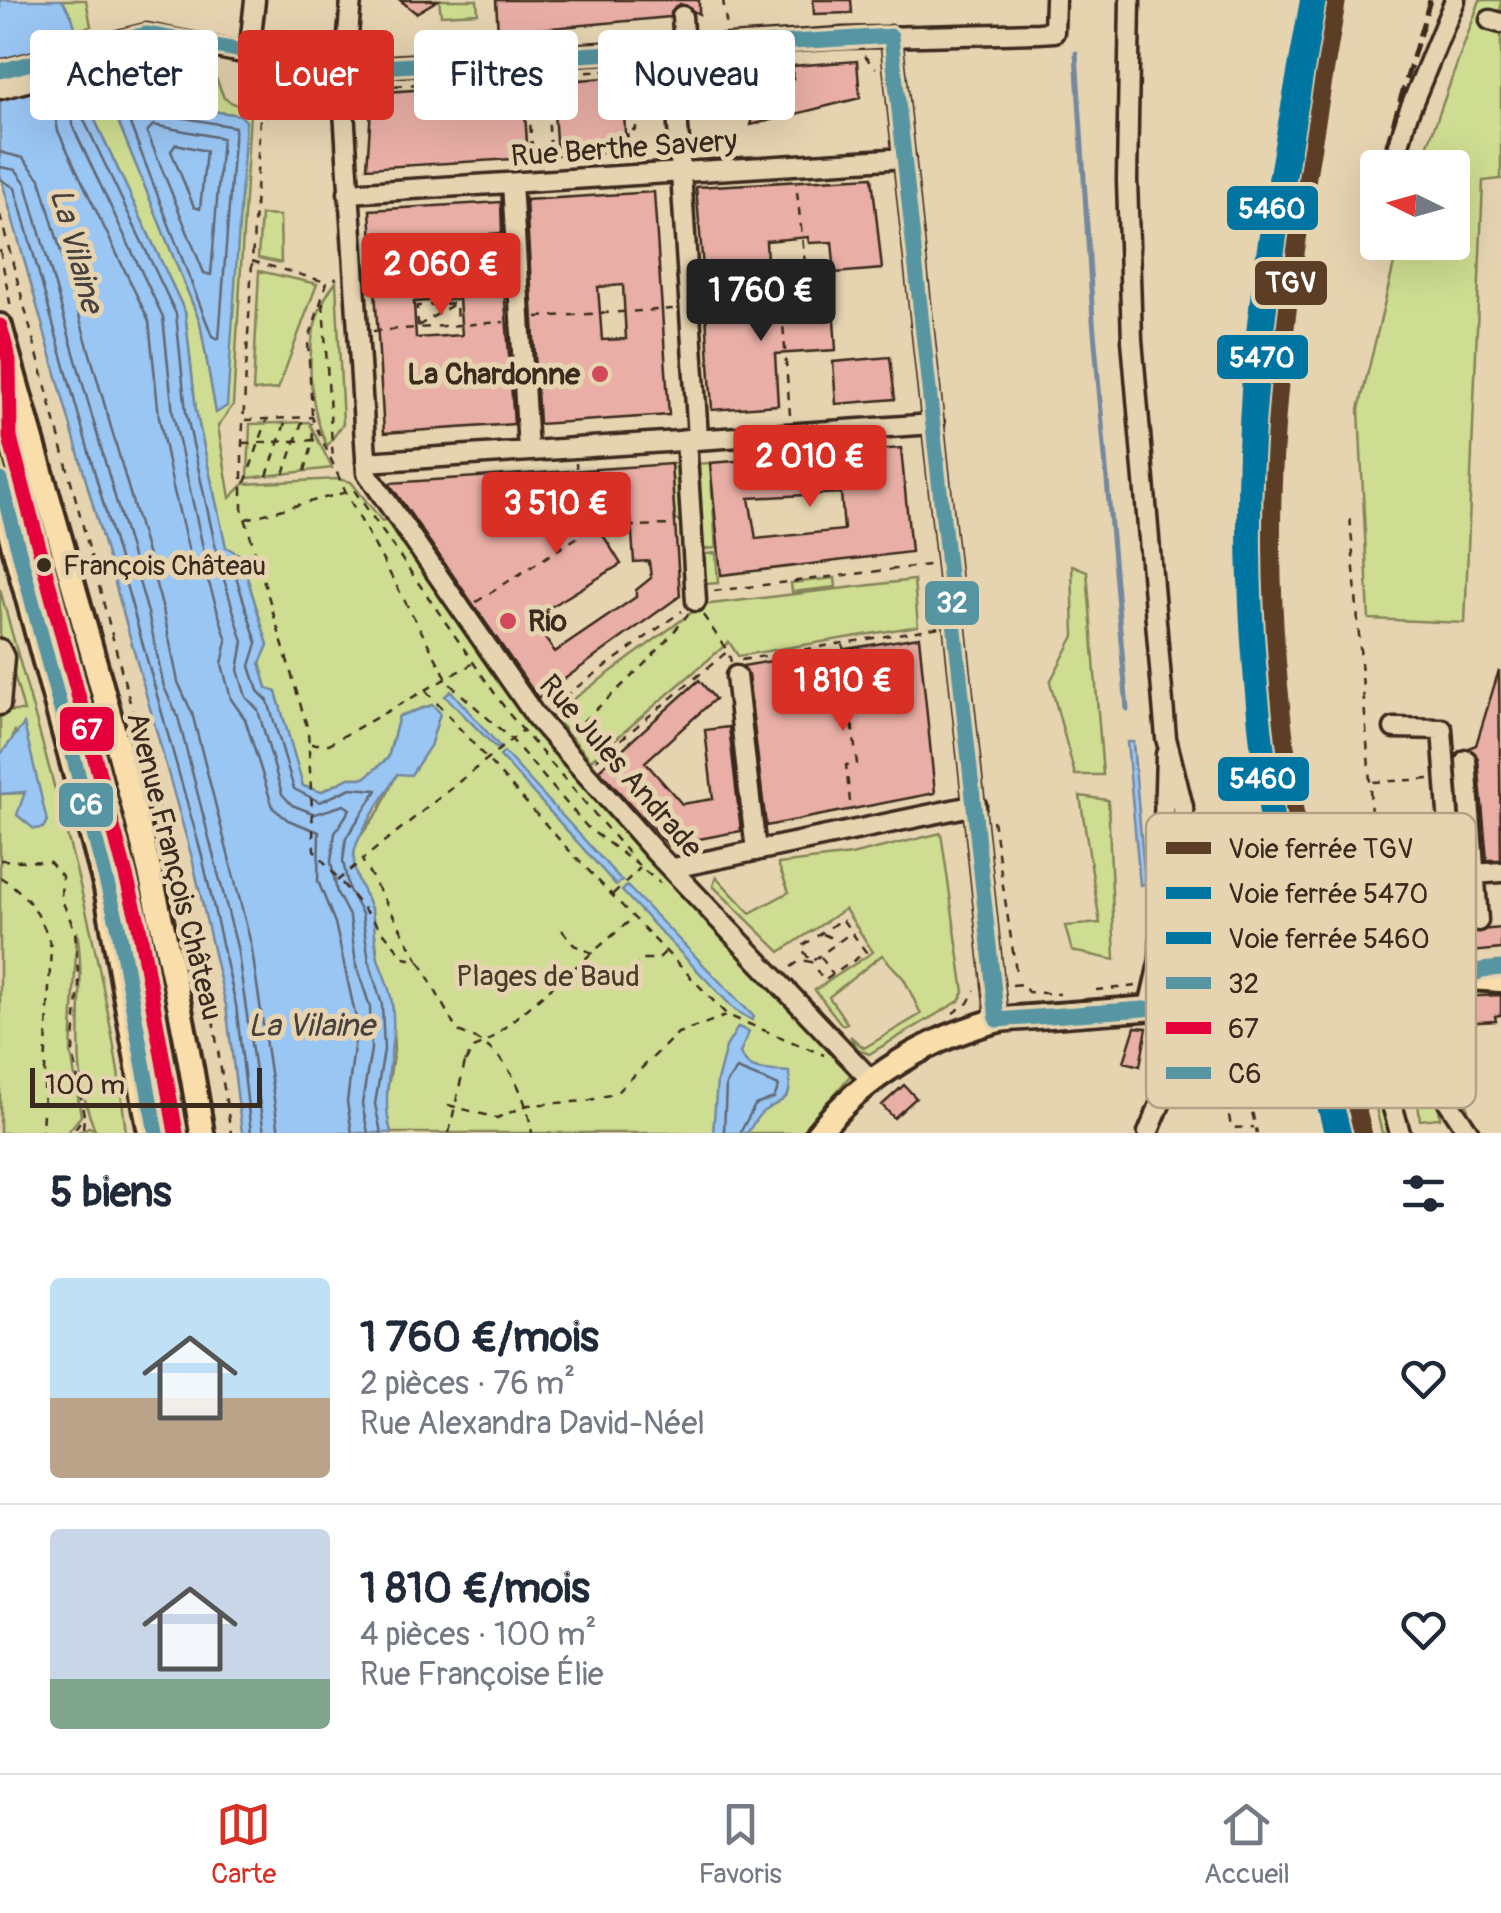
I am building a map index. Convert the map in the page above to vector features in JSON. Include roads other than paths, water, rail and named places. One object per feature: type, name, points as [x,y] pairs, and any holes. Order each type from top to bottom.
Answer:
[{"type":"main road","name":"Avenue François Château","points":[[5,317],[10,360],[151,878],[189,1048],[202,1133]]},
{"type":"main road","points":[[0,495],[106,888],[150,1133]]},
{"type":"main road","points":[[1476,972],[1501,968]]},
{"type":"main road","points":[[1476,979],[1501,980]]},
{"type":"main road","points":[[818,1133],[880,1075],[961,1032],[997,1020],[1146,1009]]},
{"type":"main road","points":[[829,1133],[880,1075]]},
{"type":"street","points":[[251,30],[255,0]]},
{"type":"street","points":[[349,30],[351,0]]},
{"type":"street","points":[[795,41],[1054,32],[1055,0]]},
{"type":"street","points":[[1130,0],[1127,180],[1132,340],[1166,738],[1164,813]]},
{"type":"street","points":[[1398,150],[1407,116],[1455,0]]},
{"type":"street","points":[[680,30],[682,16]]},
{"type":"street","points":[[891,36],[997,1020]]},
{"type":"street","points":[[394,65],[598,53]]},
{"type":"street","points":[[0,71],[30,66]]},
{"type":"street","points":[[0,90],[30,79]]},
{"type":"street","points":[[344,120],[366,462],[934,424]]},
{"type":"street","points":[[679,120],[692,438],[691,524],[697,605]]},
{"type":"street","name":"Rue Berthe Savery","points":[[348,193],[904,158]]},
{"type":"street","points":[[512,184],[528,450]]},
{"type":"street","points":[[10,360],[10,438]]},
{"type":"street","points":[[0,402],[138,921],[176,1133]]},
{"type":"street","name":"Rue Jules Andrade","points":[[366,462],[366,473],[462,611],[530,724],[559,743],[776,976],[880,1075]]},
{"type":"street","points":[[0,649],[4,657],[0,705]]},
{"type":"street","points":[[734,669],[756,851]]},
{"type":"street","points":[[1394,728],[1442,728],[1449,813]]},
{"type":"street","points":[[1166,738],[1183,813]]},
{"type":"street","points":[[1466,760],[1470,813]]},
{"type":"street","points":[[673,868],[976,806]]},
{"type":"street","points":[[1476,874],[1501,872]]},
{"type":"street","points":[[1476,898],[1478,921]]},
{"type":"street","points":[[1148,1133],[1158,1108]]},
{"type":"street","points":[[1393,1108],[1400,1133]]},
{"type":"street","points":[[1453,1108],[1470,1133]]},
{"type":"water","name":"La Vilaine","points":[[0,0],[62,0],[76,30],[30,30],[30,120],[95,120],[185,312],[196,411],[226,547],[240,555],[268,645],[260,663],[267,688],[276,692],[303,786],[321,792],[349,778],[365,778],[388,758],[399,716],[433,705],[440,713],[430,746],[411,775],[397,774],[354,855],[355,871],[372,913],[378,959],[392,1003],[387,1101],[391,1133],[242,1133],[226,1006],[192,858],[0,174]]},
{"type":"water","name":"La Vilaine","points":[[218,112],[238,115],[238,120],[246,121],[227,406],[216,413],[200,322],[118,120],[218,120]]},
{"type":"water","points":[[451,691],[500,747],[497,749],[445,696]]},
{"type":"water","points":[[24,724],[47,821],[43,828],[34,829],[17,815],[25,792],[0,794],[0,755]]},
{"type":"water","points":[[1127,742],[1133,742],[1145,884],[1140,885]]},
{"type":"water","points":[[504,752],[622,881],[616,885],[500,756]]},
{"type":"water","points":[[627,886],[754,1017],[752,1020],[735,1010],[622,891]]},
{"type":"water","points":[[738,1027],[749,1032],[740,1053],[744,1060],[761,1070],[789,1072],[790,1089],[786,1098],[759,1115],[747,1133],[713,1133],[717,1081],[726,1047]]},
{"type":"waterway","points":[[1076,53],[1093,320],[1127,709]]},
{"type":"railway","points":[[1243,410],[1255,268],[1301,0]]},
{"type":"railway","points":[[1262,813],[1252,738],[1252,475],[1272,268],[1317,0]]},
{"type":"railway","points":[[1385,150],[1430,0]]},
{"type":"railway","points":[[1335,1108],[1342,1133]]},
{"type":"rail line","name":"5460","points":[[1269,813],[1252,672],[1247,579],[1250,390],[1260,292],[1309,0]]},
{"type":"rail line","name":"5470","points":[[1274,813],[1254,624],[1253,480],[1272,274],[1317,0]]},
{"type":"rail line","name":"TGV","points":[[1295,813],[1274,624],[1273,480],[1292,274],[1337,0]]},
{"type":"rail line","name":"5460","points":[[1327,1108],[1333,1133]]},
{"type":"rail line","name":"5470","points":[[1336,1108],[1342,1133]]},
{"type":"rail line","name":"TGV","points":[[1357,1108],[1363,1133]]},
{"type":"place","name":"La Chardonne","points":[[600,374]]},
{"type":"place","name":"François Château","points":[[44,565]]},
{"type":"place","name":"Rio","points":[[508,621]]},
{"type":"park label","name":"Plages de Baud","points":[[548,976]]}]
